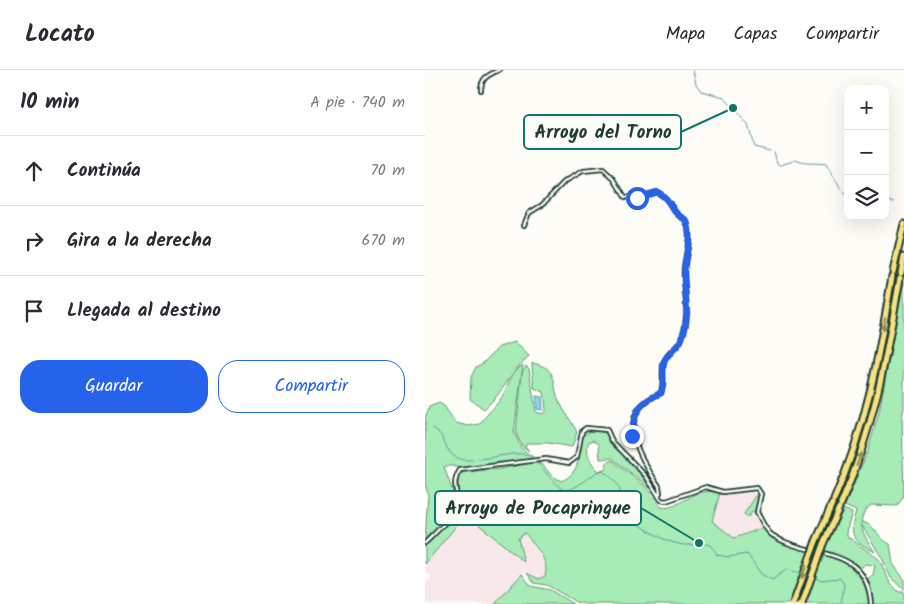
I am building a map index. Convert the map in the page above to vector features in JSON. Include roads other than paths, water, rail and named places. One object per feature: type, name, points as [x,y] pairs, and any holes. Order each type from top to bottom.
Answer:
[{"type":"highway","points":[[793,604],[816,541],[853,452],[867,408],[904,224]]},
{"type":"highway","points":[[801,604],[823,544],[863,450],[877,401],[904,257]]},
{"type":"street","points":[[481,90],[481,82],[499,70]]},
{"type":"street","points":[[525,225],[529,213],[542,205],[565,182],[583,171],[603,169],[615,179],[625,197],[637,198],[657,192],[664,196],[675,215],[686,220],[691,230],[684,271],[688,308],[682,338],[677,348],[666,357],[663,365],[665,382],[661,393],[645,399],[638,408],[633,421],[632,436],[659,486],[660,493],[658,496]]},
{"type":"street","points":[[425,543],[455,510],[457,502],[454,484],[460,470],[546,459],[569,463],[577,457],[580,435],[586,428],[607,430],[612,441],[646,476],[661,500],[666,501],[706,487],[723,492],[757,488],[761,494],[757,512],[771,534],[807,549],[846,560],[865,579],[869,587],[871,604]]},
{"type":"water","points":[[536,396],[542,397],[543,410],[537,409]]},
{"type":"waterway","points":[[693,70],[696,84],[701,91],[724,97],[748,125],[754,147],[770,151]]},
{"type":"waterway","points":[[774,152],[777,163],[781,165],[796,160],[826,164],[842,190]]},
{"type":"waterway","points":[[889,201],[894,202]]},
{"type":"waterway","points":[[433,428],[441,435],[451,453],[460,459],[468,460],[510,454],[527,455],[533,458]]},
{"type":"waterway","points":[[537,463],[558,486],[569,490],[597,472],[602,471],[615,481],[631,518],[644,528],[666,540],[686,545],[706,544],[712,547],[717,555],[728,557],[747,554],[761,574],[772,580],[787,569],[802,574]]},
{"type":"waterway","points":[[813,577],[821,580],[840,578],[844,585],[841,604]]},
{"type":"place","name":"Arroyo del Torno","points":[[733,108]]},
{"type":"place","name":"Arroyo de Pocapringue","points":[[699,543]]}]
